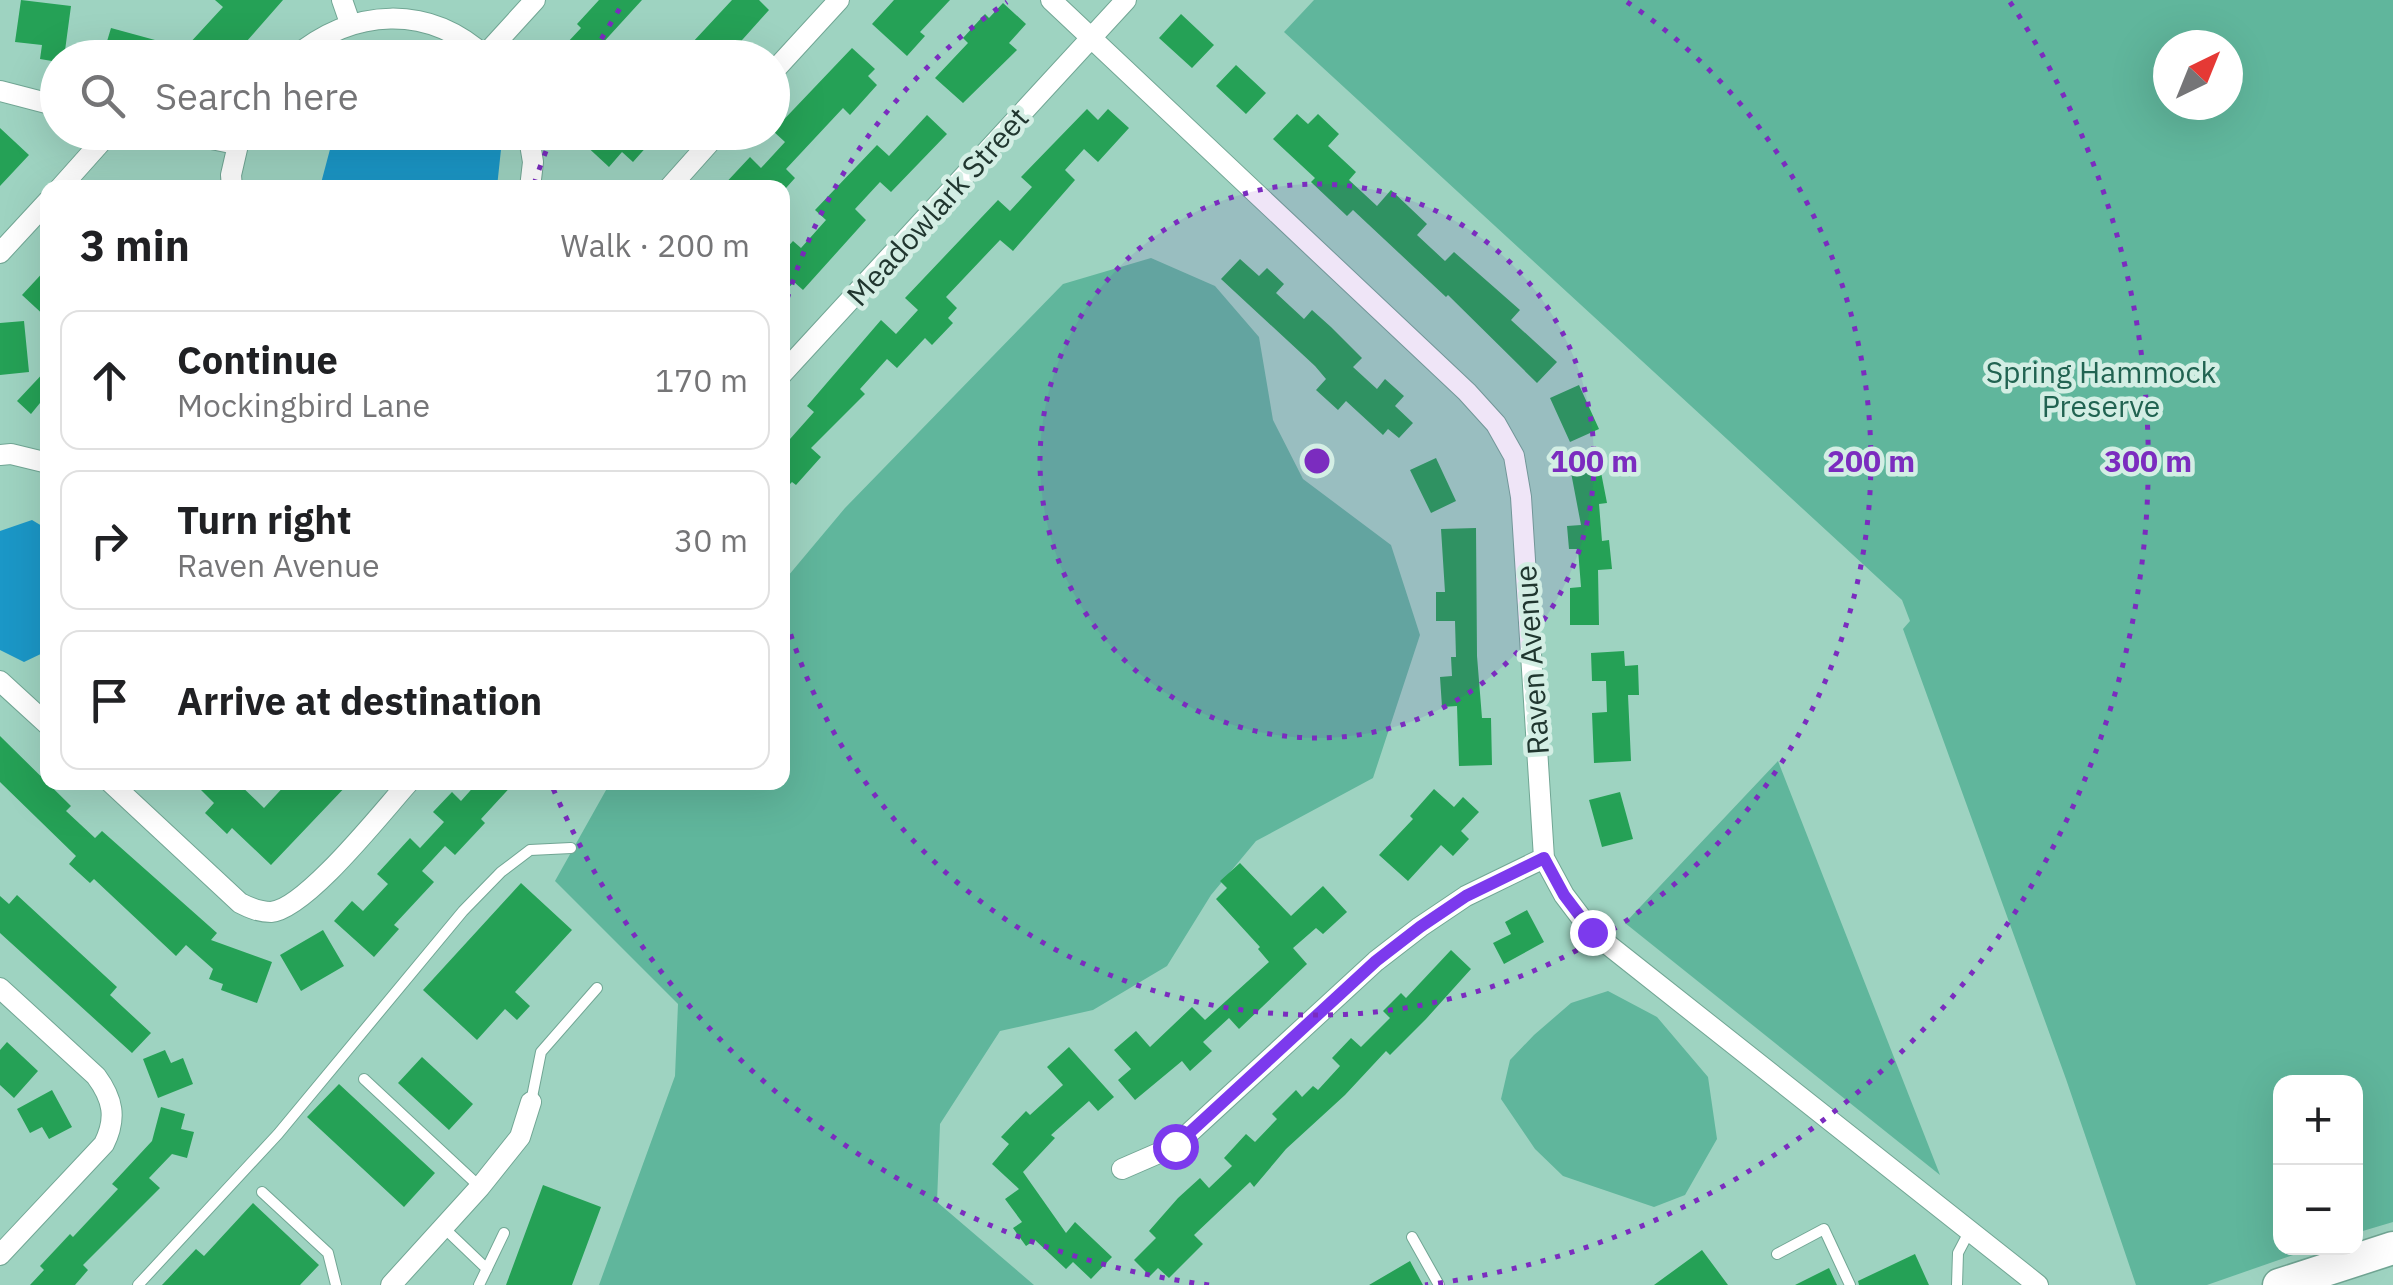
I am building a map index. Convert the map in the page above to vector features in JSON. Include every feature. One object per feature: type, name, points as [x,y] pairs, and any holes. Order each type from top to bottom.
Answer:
[{"type":"main road","points":[[2279,1285],[2393,1248]]},
{"type":"street","points":[[342,0],[350,23]]},
{"type":"street","points":[[500,40],[536,0]]},
{"type":"street","points":[[790,53],[839,0]]},
{"type":"street","name":"Raven Avenue","points":[[1052,0],[1467,392],[1496,424],[1514,456],[1521,497],[1544,858],[1564,895],[1592,932],[2038,1285]]},
{"type":"street","name":"Meadowlark Street","points":[[790,365],[1126,0]]},
{"type":"street","points":[[317,40],[350,23],[385,18],[416,20],[465,40]]},
{"type":"street","points":[[0,91],[40,101]]},
{"type":"street","points":[[67,180],[94,150]]},
{"type":"street","points":[[233,180],[237,150]]},
{"type":"street","points":[[531,150],[531,180]]},
{"type":"street","points":[[676,180],[702,150]]},
{"type":"street","points":[[0,253],[40,210]]},
{"type":"street","points":[[0,455],[40,461]]},
{"type":"street","points":[[0,681],[40,713]]},
{"type":"street","points":[[119,790],[240,904],[272,912],[306,895],[402,790]]},
{"type":"street","points":[[1122,1169],[1175,1146],[1376,961],[1420,927],[1466,896],[1544,858]]},
{"type":"street","points":[[0,988],[96,1076],[108,1093],[113,1112],[104,1144],[0,1255]]},
{"type":"street","points":[[396,1283],[520,1137],[532,1102]]},
{"type":"lane","points":[[138,1285],[278,1134],[462,911],[530,850],[572,848]]},
{"type":"lane","points":[[532,1102],[540,1052],[597,988]]},
{"type":"lane","points":[[364,1079],[480,1187]]},
{"type":"lane","points":[[262,1192],[328,1254],[336,1285]]},
{"type":"lane","points":[[443,1228],[487,1269]]},
{"type":"lane","points":[[1777,1254],[1824,1229],[1850,1285]]},
{"type":"lane","points":[[1956,1285],[1958,1253],[1970,1231]]},
{"type":"lane","points":[[479,1285],[504,1233]]},
{"type":"lane","points":[[1412,1237],[1438,1285]]},
{"type":"green space","name":"Spring Hammock Preserve","points":[[1314,0],[2393,0],[2393,1222],[2363,1231],[2363,1075],[2273,1075],[2273,1255],[2293,1255],[2207,1285],[2136,1285],[1903,629],[1910,621],[1902,600],[1284,32]]},
{"type":"green space","points":[[1151,258],[1215,286],[1259,337],[1273,420],[1303,479],[1391,545],[1420,635],[1373,778],[1256,841],[1211,895],[1167,966],[1093,1010],[1000,1031],[940,1124],[937,1202],[1034,1285],[599,1285],[675,1076],[678,1004],[555,881],[606,790],[790,790],[790,574],[845,508],[1063,284]]},
{"type":"green space","points":[[1778,761],[1940,1175],[1625,923]]},
{"type":"green space","points":[[1608,991],[1657,1017],[1708,1077],[1717,1139],[1685,1195],[1654,1207],[1563,1176],[1535,1149],[1501,1099],[1510,1060],[1534,1035],[1571,1003]]},
{"type":"water","points":[[330,150],[501,150],[498,180],[322,180]]},
{"type":"water","points":[[32,520],[40,525],[40,654],[24,662],[0,650],[0,531]]},
{"type":"building","points":[[21,0],[71,6],[66,40],[40,40],[40,45],[15,42]]},
{"type":"building","points":[[215,0],[283,0],[248,40],[193,40],[223,7]]},
{"type":"building","points":[[599,0],[642,0],[605,40],[570,40],[581,28],[577,24]]},
{"type":"building","points":[[732,0],[759,0],[769,10],[742,40],[695,40]]},
{"type":"building","points":[[894,0],[950,0],[920,32],[925,36],[907,56],[872,24]]},
{"type":"building","points":[[1003,3],[1026,24],[1009,43],[1017,50],[963,103],[935,78],[968,43],[963,38],[985,14],[989,18]]},
{"type":"building","points":[[1181,14],[1214,45],[1192,68],[1159,38]]},
{"type":"building","points":[[111,28],[155,40],[107,40]]},
{"type":"building","points":[[852,48],[875,69],[868,76],[877,85],[850,115],[843,108],[786,169],[795,178],[790,184],[790,180],[728,180],[750,157],[761,168],[778,150],[790,150],[790,113]]},
{"type":"building","points":[[1236,65],[1266,93],[1246,114],[1216,86]]},
{"type":"building","points":[[1087,109],[1098,120],[1108,109],[1129,128],[1098,162],[1084,149],[1065,170],[1075,180],[1013,251],[1000,240],[946,297],[957,308],[948,318],[953,323],[932,345],[925,338],[897,368],[887,359],[860,389],[865,394],[811,448],[821,457],[796,485],[790,484],[790,439],[814,412],[807,406],[881,320],[896,334],[918,310],[905,298],[998,200],[1010,211],[1032,187],[1021,177]]},
{"type":"building","points":[[1297,114],[1308,124],[1318,114],[1339,134],[1328,146],[1356,172],[1349,180],[1377,206],[1391,190],[1427,224],[1417,235],[1445,261],[1454,252],[1520,310],[1511,320],[1557,362],[1537,383],[1448,295],[1353,210],[1347,216],[1311,182],[1315,178],[1273,139]]},
{"type":"building","points":[[927,115],[947,134],[891,192],[880,182],[855,209],[866,220],[803,290],[794,282],[790,286],[790,244],[793,241],[801,248],[826,220],[815,210],[877,145],[889,156]]},
{"type":"building","points":[[0,128],[29,155],[0,186]]},
{"type":"building","points":[[591,150],[644,150],[633,162],[622,152],[609,167]]},
{"type":"building","points":[[1240,259],[1259,276],[1267,268],[1284,284],[1276,293],[1304,319],[1312,310],[1331,327],[1362,358],[1353,367],[1377,389],[1385,379],[1404,396],[1395,406],[1413,423],[1399,438],[1388,429],[1383,435],[1346,401],[1338,410],[1316,390],[1326,379],[1315,366],[1221,279]]},
{"type":"building","points":[[40,276],[40,312],[22,295]]},
{"type":"building","points":[[24,321],[29,372],[0,375],[0,323]]},
{"type":"building","points":[[40,377],[40,403],[31,414],[17,401]]},
{"type":"building","points":[[1579,385],[1599,429],[1570,442],[1550,398]]},
{"type":"building","points":[[1598,457],[1607,503],[1599,504],[1602,541],[1609,540],[1612,569],[1598,570],[1599,625],[1570,625],[1570,588],[1581,587],[1578,549],[1569,549],[1567,526],[1581,525],[1569,462]]},
{"type":"building","points":[[1436,458],[1456,501],[1431,513],[1410,470]]},
{"type":"building","points":[[1476,528],[1477,656],[1482,718],[1491,718],[1492,765],[1459,766],[1457,706],[1442,707],[1440,677],[1452,676],[1455,621],[1436,621],[1436,592],[1445,592],[1441,529]]},
{"type":"building","points":[[1624,651],[1625,666],[1638,665],[1639,695],[1628,695],[1631,761],[1594,763],[1592,713],[1607,712],[1606,681],[1592,681],[1591,653]]},
{"type":"building","points":[[0,736],[40,775],[40,790],[55,790],[71,806],[66,811],[95,838],[102,831],[217,933],[211,940],[272,962],[257,1003],[221,990],[223,984],[209,979],[213,969],[186,945],[176,956],[94,879],[90,883],[69,864],[76,856],[0,782]]},
{"type":"building","points":[[1434,789],[1454,807],[1463,797],[1479,812],[1461,831],[1469,839],[1453,856],[1441,845],[1408,881],[1379,855],[1413,819],[1410,816]]},
{"type":"building","points":[[201,790],[245,790],[264,808],[281,790],[342,790],[271,865],[232,828],[227,834],[205,813],[214,803]]},
{"type":"building","points":[[471,790],[508,790],[481,819],[485,823],[455,855],[445,846],[422,871],[434,882],[394,925],[399,929],[374,957],[334,921],[352,901],[363,911],[388,884],[377,874],[410,838],[420,848],[444,822],[433,812],[452,792],[461,801]]},
{"type":"building","points":[[1620,792],[1633,839],[1602,847],[1589,800]]},
{"type":"building","points":[[1240,863],[1291,916],[1323,886],[1347,912],[1323,934],[1316,928],[1293,948],[1307,964],[1239,1029],[1229,1018],[1203,1042],[1212,1051],[1190,1071],[1182,1061],[1135,1100],[1118,1080],[1131,1069],[1114,1050],[1136,1031],[1150,1047],[1192,1007],[1205,1020],[1269,962],[1216,899],[1227,888],[1220,881]]},
{"type":"building","points":[[521,883],[572,930],[515,992],[530,1006],[517,1020],[505,1009],[477,1040],[423,990]]},
{"type":"building","points":[[17,895],[117,987],[110,995],[151,1033],[132,1053],[0,933],[0,896],[9,904]]},
{"type":"building","points":[[1527,910],[1544,942],[1504,964],[1493,943],[1511,934],[1505,922]]},
{"type":"building","points":[[323,930],[344,966],[301,991],[280,955]]},
{"type":"building","points":[[1451,950],[1471,969],[1426,1019],[1390,1055],[1386,1051],[1286,1149],[1254,1187],[1250,1182],[1194,1235],[1203,1244],[1169,1278],[1158,1268],[1150,1276],[1134,1260],[1156,1238],[1149,1231],[1178,1198],[1200,1178],[1209,1188],[1232,1166],[1224,1158],[1246,1134],[1255,1142],[1277,1119],[1272,1114],[1296,1090],[1302,1097],[1313,1086],[1318,1090],[1340,1066],[1332,1058],[1351,1038],[1361,1047],[1390,1018],[1383,1011],[1401,993],[1406,998]]},
{"type":"building","points":[[7,1042],[38,1071],[14,1098],[0,1085],[0,1050]]},
{"type":"building","points":[[1069,1047],[1114,1097],[1098,1111],[1089,1101],[1051,1135],[1055,1138],[1023,1172],[1066,1233],[1075,1222],[1112,1257],[1091,1279],[1073,1262],[1066,1269],[1035,1240],[1026,1246],[1013,1228],[1022,1222],[1005,1199],[1019,1189],[992,1164],[1009,1144],[1001,1137],[1026,1111],[1030,1115],[1063,1085],[1047,1067]]},
{"type":"building","points":[[165,1050],[171,1063],[183,1058],[193,1084],[158,1098],[143,1059]]},
{"type":"building","points":[[422,1057],[473,1104],[449,1130],[398,1083]]},
{"type":"building","points":[[339,1084],[435,1173],[404,1207],[307,1117]]},
{"type":"building","points":[[52,1090],[72,1127],[49,1139],[42,1127],[30,1133],[17,1109]]},
{"type":"building","points":[[161,1107],[185,1114],[181,1129],[194,1132],[187,1158],[172,1154],[149,1178],[160,1188],[83,1265],[88,1270],[75,1285],[30,1285],[44,1270],[40,1266],[118,1189],[112,1184],[152,1141]]},
{"type":"building","points":[[543,1185],[601,1207],[572,1285],[506,1285]]},
{"type":"building","points":[[253,1203],[319,1265],[300,1285],[162,1285],[196,1249],[204,1256]]},
{"type":"building","points":[[1702,1250],[1728,1285],[1654,1285]]},
{"type":"building","points":[[1915,1254],[1929,1285],[1859,1285],[1858,1281]]},
{"type":"building","points":[[1410,1261],[1423,1285],[1369,1285]]},
{"type":"building","points":[[1829,1268],[1837,1285],[1795,1285]]},
{"type":"route","points":[[1175,1146],[1376,961],[1466,896],[1544,858],[1564,895],[1592,932]]}]
